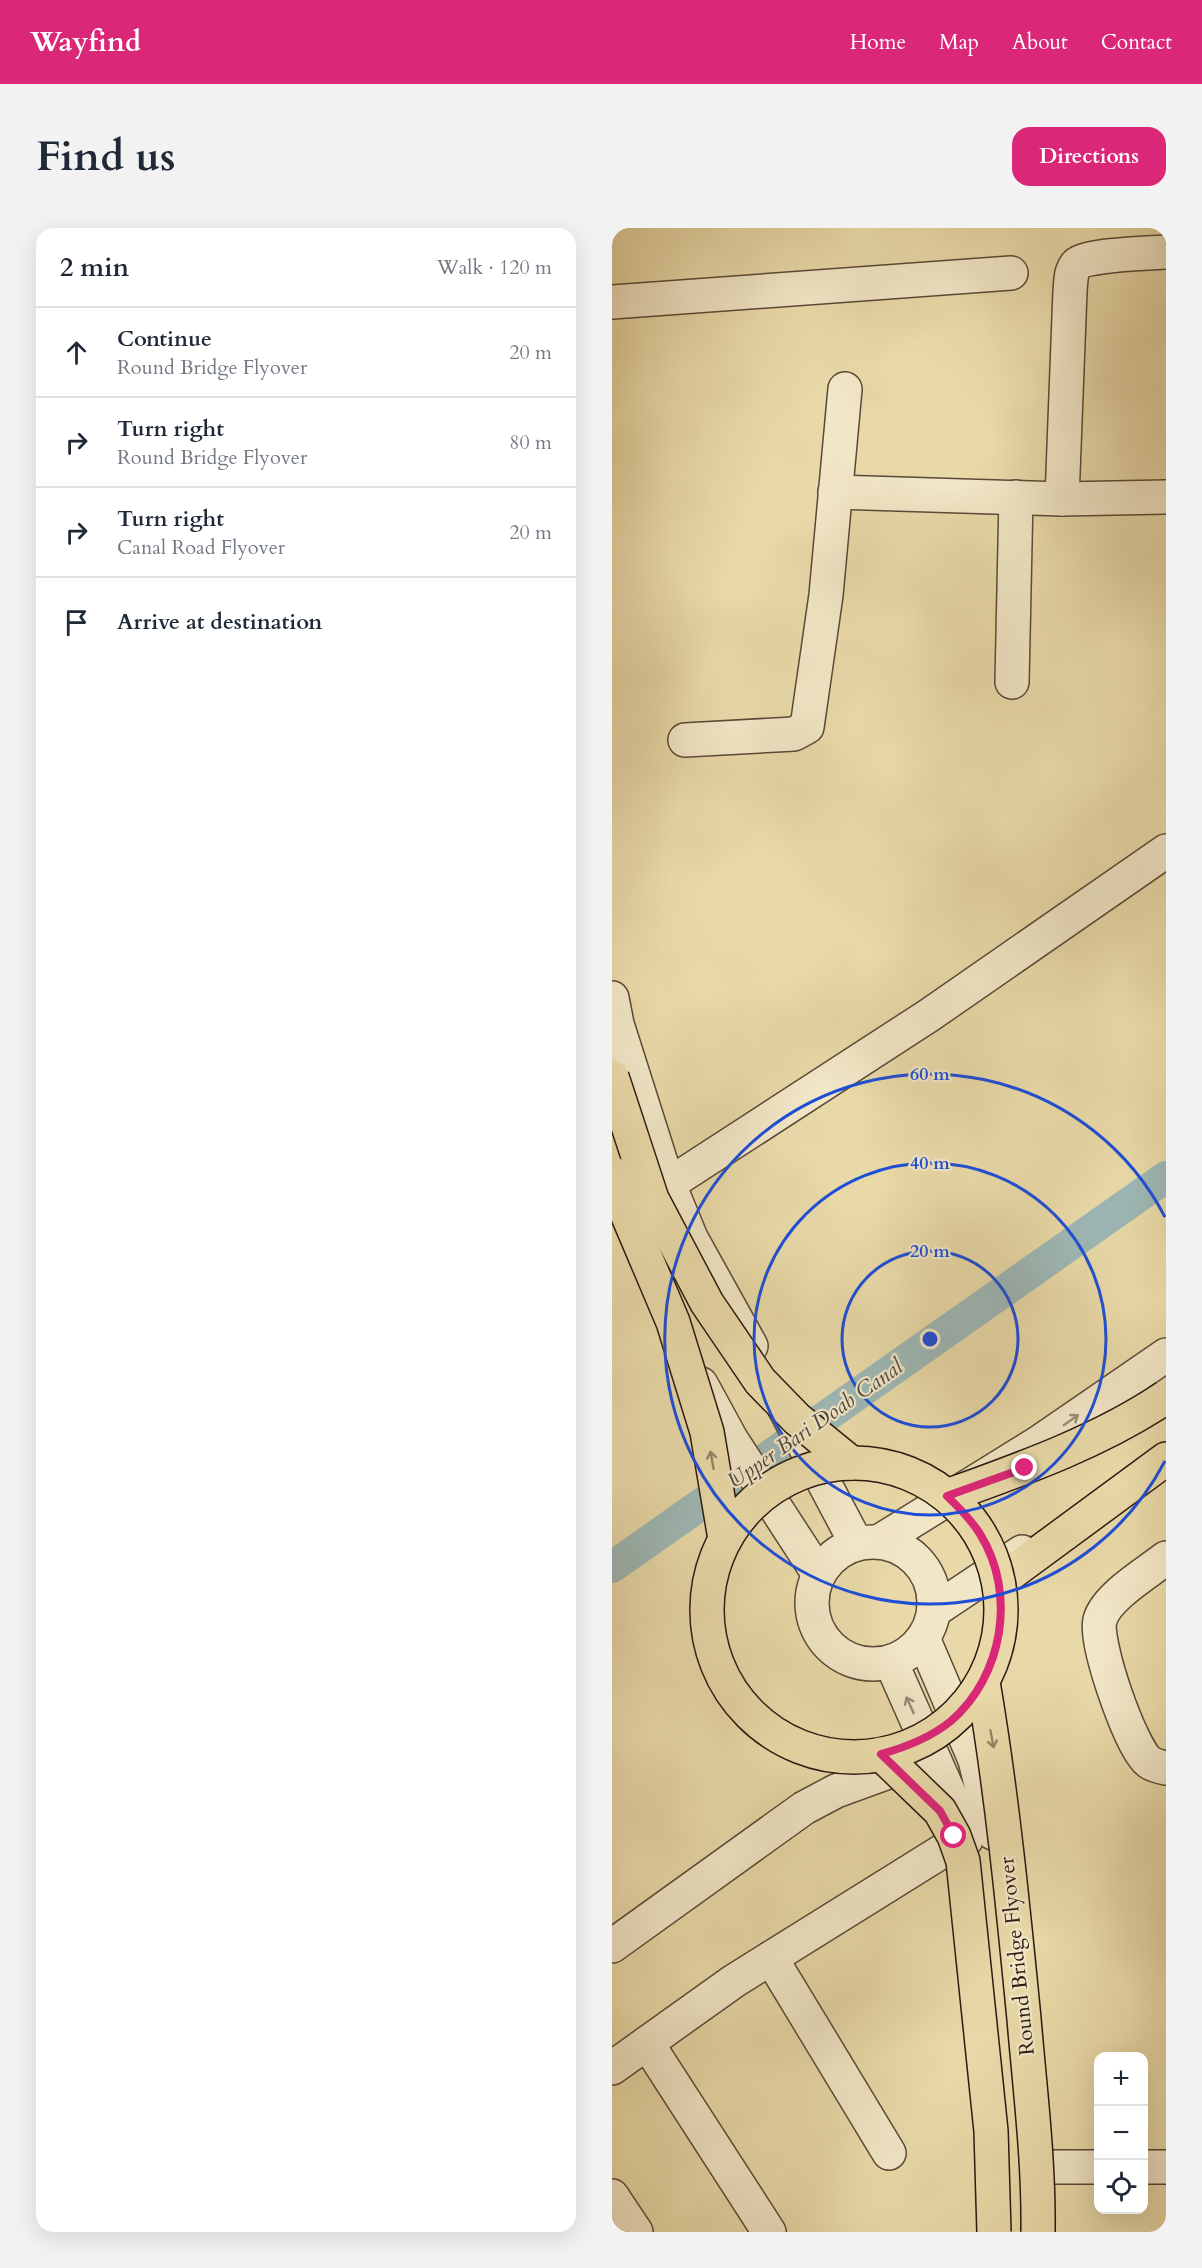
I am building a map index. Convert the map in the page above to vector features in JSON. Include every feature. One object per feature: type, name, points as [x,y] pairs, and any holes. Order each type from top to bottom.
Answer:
[{"type":"main road","points":[[612,1077],[652,1199],[707,1303],[760,1381],[797,1419],[851,1463]]},
{"type":"main road","points":[[612,1173],[625,1209],[674,1322],[707,1432],[724,1539]]},
{"type":"main road","points":[[947,1496],[1025,1468],[1102,1435],[1166,1397]]},
{"type":"main road","points":[[999,1582],[1166,1458]]},
{"type":"main road","points":[[851,1463],[877,1465],[902,1471],[947,1496],[981,1535],[992,1558],[999,1582],[1002,1608],[993,1658],[983,1682],[969,1703],[937,1731],[907,1748],[856,1757],[830,1755],[805,1749],[782,1739],[760,1724],[742,1707],[727,1685],[716,1662],[706,1613],[708,1587],[714,1562],[724,1539],[739,1517],[757,1499],[778,1484],[801,1473],[826,1466],[851,1463]]},
{"type":"main road","name":"Round Bridge Flyover","points":[[983,1682],[1013,1905],[1035,2127],[1038,2232]]},
{"type":"main road","name":"Round Bridge Flyover","points":[[881,1754],[940,1811],[954,1836],[963,1860],[991,2131],[994,2232]]},
{"type":"street","points":[[1062,499],[1070,291],[1073,270],[1078,262],[1091,258],[1166,252]]},
{"type":"street","points":[[612,302],[1011,273]]},
{"type":"street","points":[[685,740],[794,734],[807,727],[826,595],[846,389]]},
{"type":"street","points":[[836,492],[1062,499],[1166,497]]},
{"type":"street","points":[[1012,681],[1016,497]]},
{"type":"street","points":[[669,1184],[927,1016],[1166,851]]},
{"type":"street","points":[[612,998],[616,1024],[642,1107],[669,1184],[692,1238],[840,1514],[868,1542],[903,1549],[922,1564],[933,1585],[929,1624],[975,1760],[1030,2005],[1049,2167],[1053,2232]]},
{"type":"street","points":[[612,1198],[670,1324],[731,1440],[818,1573]]},
{"type":"street","points":[[640,1262],[692,1238]]},
{"type":"street","points":[[1166,1355],[1038,1443],[868,1542],[834,1554],[818,1573],[811,1596],[813,1620],[825,1641],[843,1657],[866,1664],[891,1662],[912,1651],[929,1624],[1166,1458]]},
{"type":"street","points":[[1166,1558],[1106,1605],[1099,1621],[1098,1636],[1108,1676],[1138,1746],[1148,1761],[1166,1768]]},
{"type":"street","points":[[891,1662],[958,1813],[977,1876],[989,1964],[994,2077],[985,2164],[983,2232]]},
{"type":"street","points":[[612,1946],[804,1808],[836,1791],[932,1756]]},
{"type":"street","points":[[612,2068],[734,1981],[965,1837]]},
{"type":"street","points":[[771,1958],[889,2153]]},
{"type":"street","points":[[647,2043],[768,2232]]},
{"type":"street","points":[[1049,2167],[1094,2167]]},
{"type":"street","points":[[1148,2167],[1166,2167]]},
{"type":"street","points":[[612,2196],[636,2232]]},
{"type":"waterway","name":"Upper Bari Doab Canal","points":[[612,1567],[1166,1177]]},
{"type":"route","points":[[954,1836],[940,1811],[881,1754],[907,1748],[930,1736],[951,1721],[969,1703],[983,1682],[993,1658],[999,1634],[1002,1608],[999,1582],[992,1558],[981,1535],[947,1496],[1025,1468]]}]
